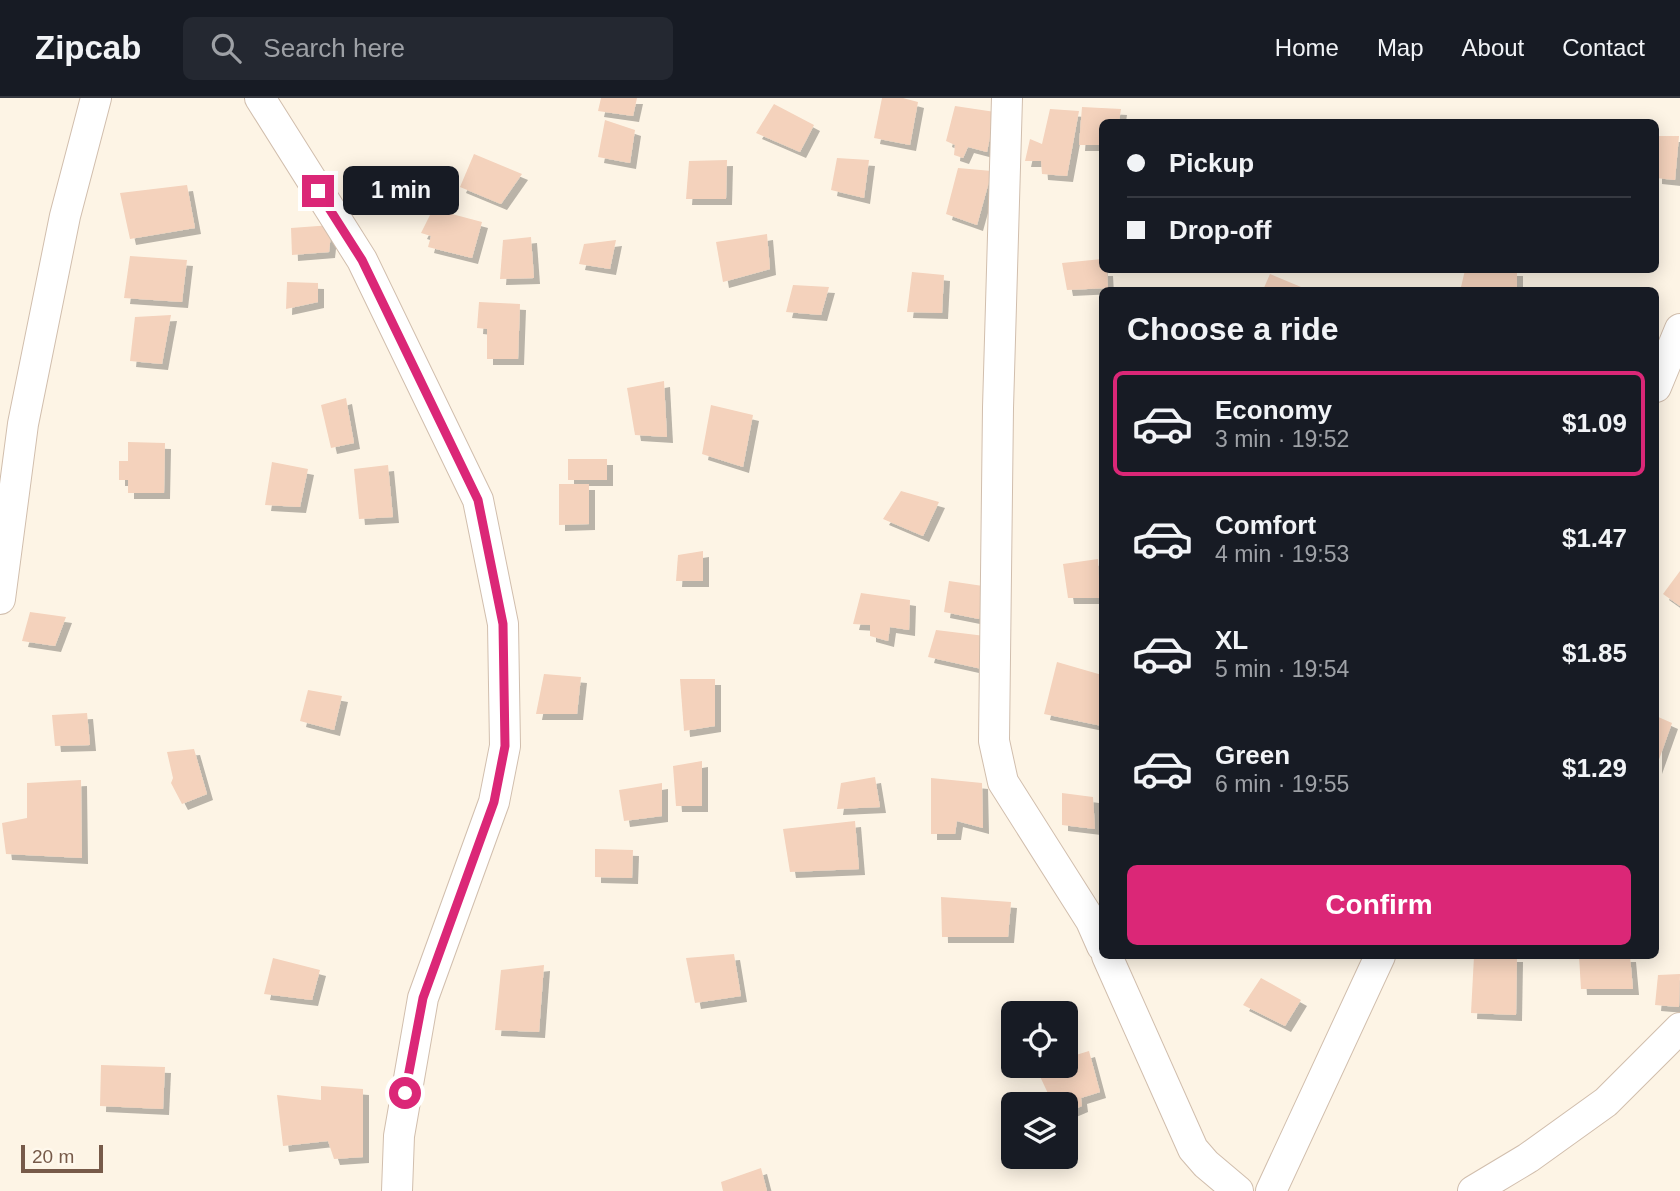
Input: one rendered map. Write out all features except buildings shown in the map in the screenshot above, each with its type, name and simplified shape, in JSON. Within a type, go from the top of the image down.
[{"type":"street","points":[[0,599],[23,424],[65,216],[96,98]]},
{"type":"street","points":[[260,98],[362,260],[478,500],[503,624],[505,746],[494,802],[423,998],[399,1136],[397,1191]]},
{"type":"street","points":[[1007,98],[998,408],[994,741],[1003,782],[1091,920],[1099,939]]},
{"type":"street","points":[[1659,380],[1680,329]]},
{"type":"street","points":[[1108,959],[1193,1149],[1238,1191]]},
{"type":"street","points":[[1271,1191],[1379,959]]},
{"type":"street","points":[[1473,1191],[1528,1158],[1606,1101],[1680,1028]]},
{"type":"route","points":[[318,191],[362,260],[478,500],[503,624],[505,746],[494,802],[423,998],[405,1093]]}]
